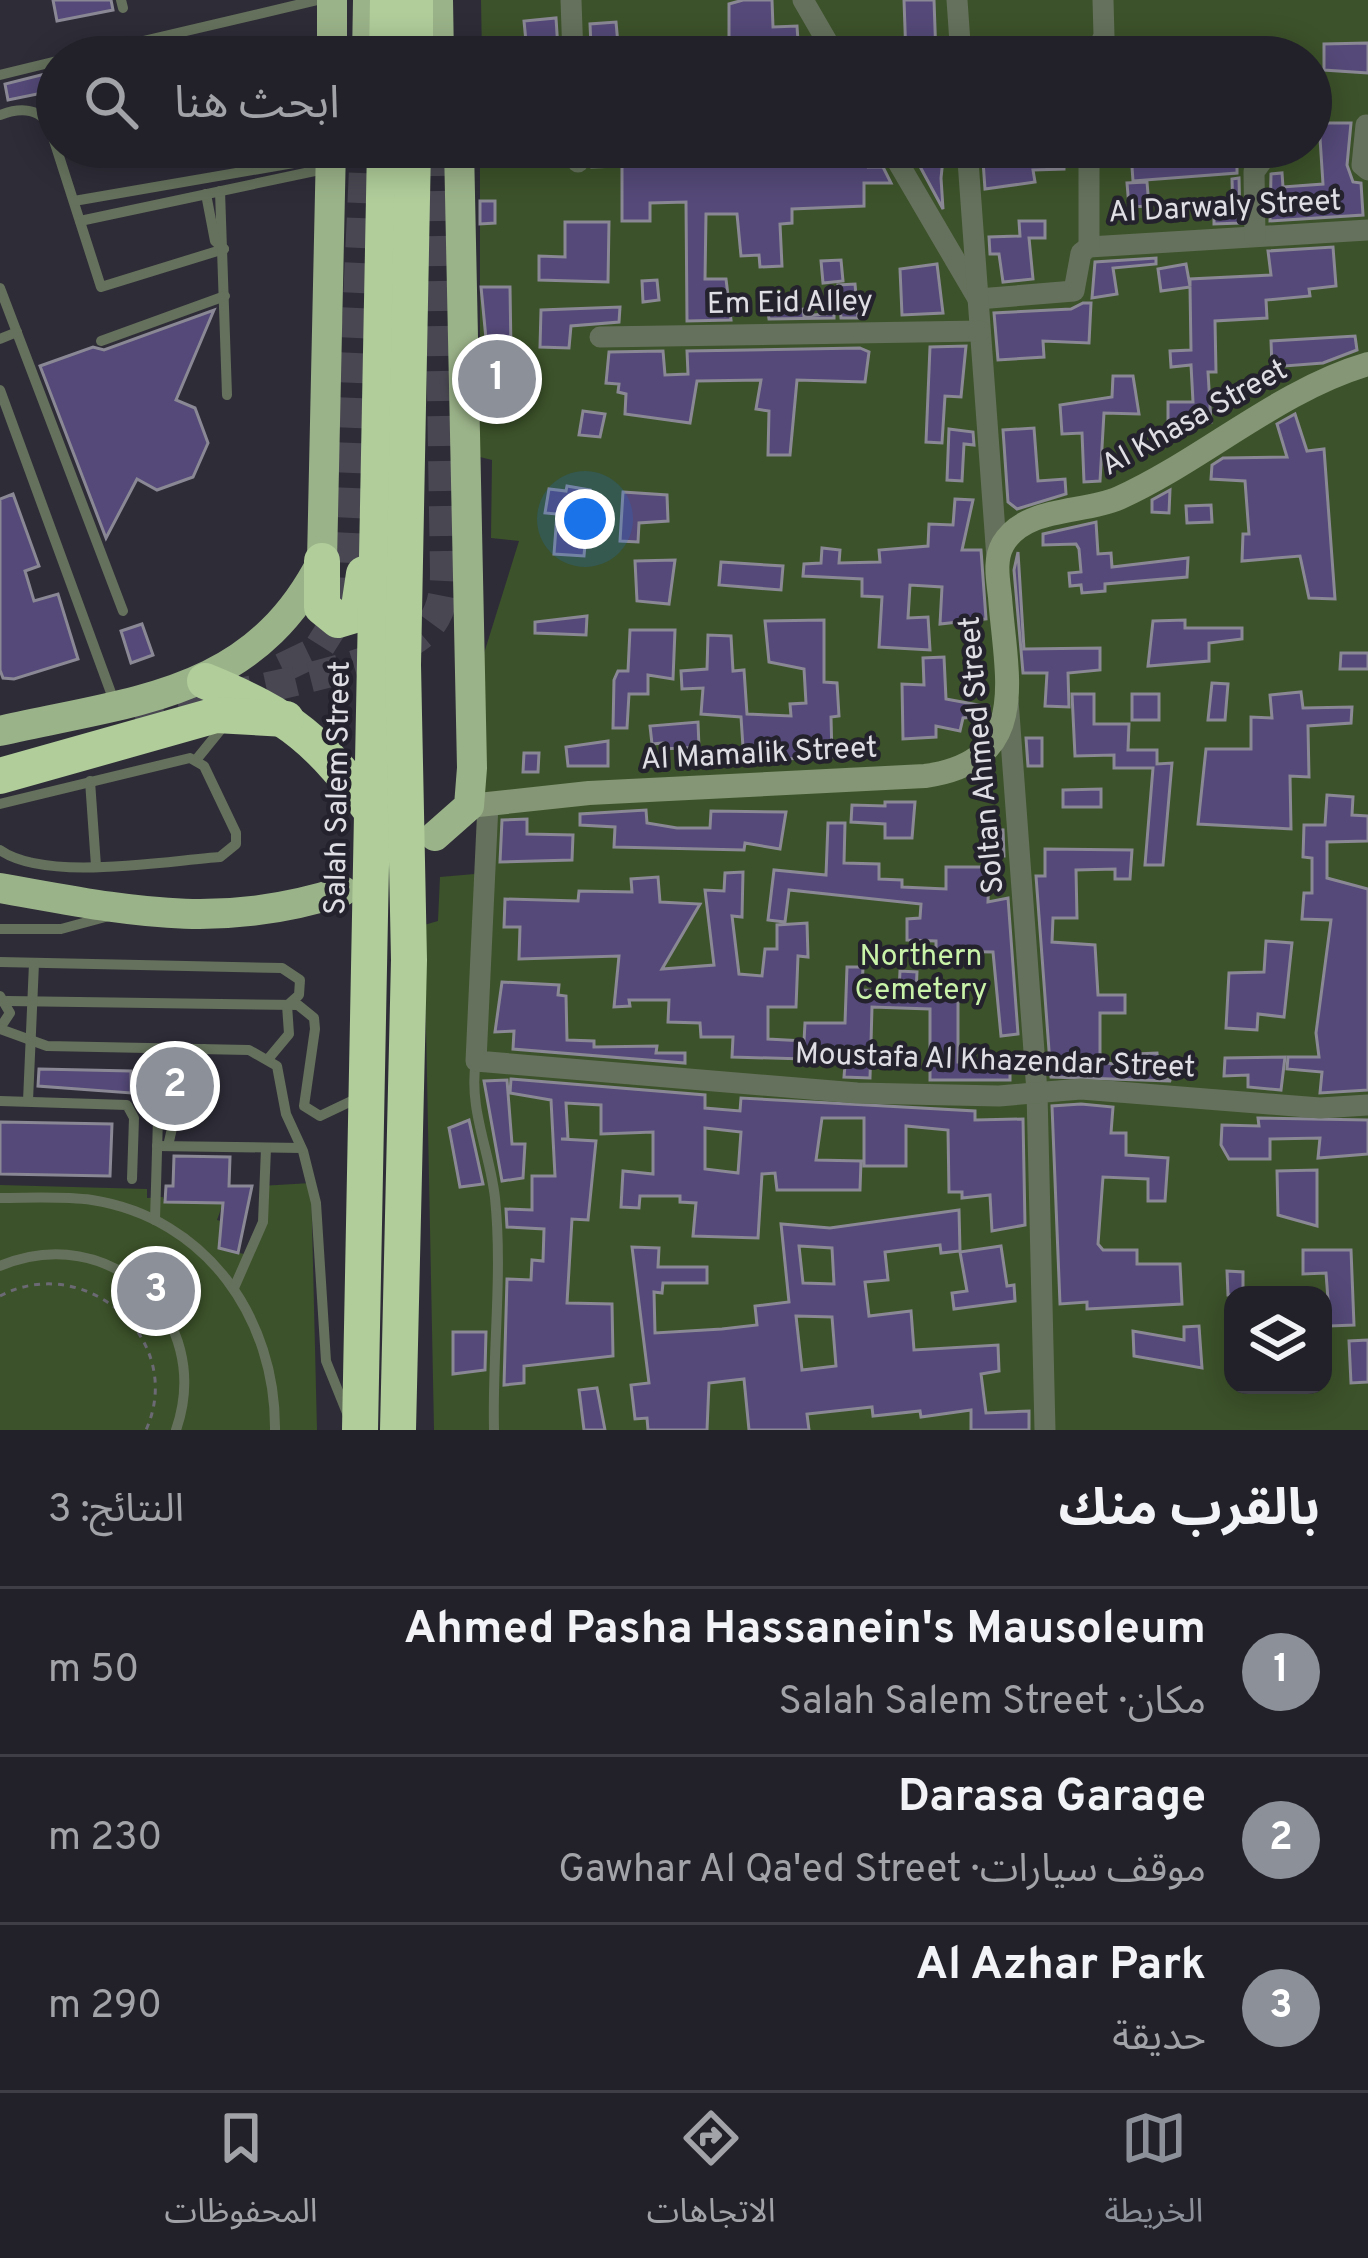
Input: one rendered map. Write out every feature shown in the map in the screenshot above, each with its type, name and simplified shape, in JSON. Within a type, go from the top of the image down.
[{"type":"highway","points":[[387,36],[388,0]]},
{"type":"highway","points":[[415,0],[415,36]]},
{"type":"highway","name":"Salah Salem Street","points":[[359,1430],[386,168]]},
{"type":"highway","name":"Salah Salem Street","points":[[398,1430],[409,960],[403,665],[436,168]]},
{"type":"highway","points":[[322,561],[322,607],[338,620],[352,619],[362,603],[367,496],[379,465]]},
{"type":"highway","points":[[205,681],[313,737],[375,816]]},
{"type":"highway","points":[[0,776],[232,715],[286,719]]},
{"type":"main road","points":[[332,0],[332,36]]},
{"type":"main road","points":[[367,36],[368,0]]},
{"type":"main road","points":[[439,0],[439,36]]},
{"type":"main road","points":[[458,0],[458,36]]},
{"type":"main road","points":[[0,731],[205,681],[277,630],[322,561],[331,168]]},
{"type":"main road","points":[[435,836],[478,805],[438,168]]},
{"type":"main road","points":[[0,870],[33,894]]},
{"type":"main road","points":[[0,888],[172,917],[254,914],[343,891]]},
{"type":"street","points":[[571,0],[573,36]]},
{"type":"street","points":[[803,0],[824,36]]},
{"type":"street","points":[[957,0],[960,36]]},
{"type":"street","points":[[1103,0],[1103,36]]},
{"type":"street","points":[[1366,125],[1362,165],[1368,170]]},
{"type":"street","points":[[901,168],[978,298]]},
{"type":"street","name":"Soltan Ahmed Street","points":[[969,168],[1037,1092],[1045,1430]]},
{"type":"street","points":[[1089,168],[1089,247]]},
{"type":"street","points":[[1255,236],[1257,168]]},
{"type":"street","name":"Al Darwaly Street","points":[[978,298],[1074,291],[1080,256],[1089,247],[1368,230]]},
{"type":"street","name":"Em Eid Alley","points":[[600,337],[980,331]]},
{"type":"street","name":"Al Khasa Street","points":[[997,560],[1007,537],[1027,521],[1119,498],[1298,397],[1368,364]]},
{"type":"street","name":"Al Mamalik Street","points":[[478,805],[590,793],[942,774],[971,764],[993,747],[1008,697]]},
{"type":"street","points":[[476,1061],[478,805]]},
{"type":"street","name":"Moustafa Al Khazendar Street","points":[[476,1061],[857,1093],[1112,1090],[1320,1108],[1368,1105]]},
{"type":"lane","points":[[165,36],[318,0]]},
{"type":"lane","points":[[0,75],[36,66]]},
{"type":"lane","points":[[0,115],[27,110],[36,113]]},
{"type":"lane","points":[[62,168],[97,284],[107,288],[224,249]]},
{"type":"lane","points":[[74,201],[263,168]]},
{"type":"lane","points":[[80,221],[254,184],[300,168]]},
{"type":"lane","points":[[251,170],[254,184]]},
{"type":"lane","points":[[220,191],[226,395]]},
{"type":"lane","points":[[206,194],[215,241],[224,249]]},
{"type":"lane","points":[[0,288],[123,611]]},
{"type":"lane","points":[[101,341],[225,296]]},
{"type":"lane","points":[[0,339],[17,332]]},
{"type":"lane","points":[[0,390],[115,704]]},
{"type":"lane","points":[[196,760],[232,715]]},
{"type":"lane","points":[[0,804],[183,758],[204,766],[236,833],[230,853],[96,866],[30,862],[0,850]]},
{"type":"lane","points":[[90,781],[96,866]]},
{"type":"lane","points":[[0,929],[62,929],[122,911]]},
{"type":"lane","points":[[0,962],[281,968],[300,980],[299,995],[287,1005]]},
{"type":"lane","points":[[28,1101],[34,963]]},
{"type":"lane","points":[[3,999],[298,1005],[314,1018],[314,1055],[303,1100],[308,1112],[327,1115],[368,1093]]},
{"type":"lane","points":[[3,999],[10,1013],[0,1028],[31,1043],[249,1050],[269,1058],[282,1076],[286,1114],[302,1148],[316,1203],[326,1361],[338,1398],[359,1430]]},
{"type":"lane","points":[[269,1058],[289,1034],[287,1005]]},
{"type":"lane","points":[[155,1220],[162,1146],[160,1049]]},
{"type":"lane","points":[[162,1146],[182,1088],[204,1049]]},
{"type":"lane","points":[[476,1061],[474,1091],[495,1194],[498,1248],[494,1430]]},
{"type":"lane","points":[[0,1101],[127,1105],[134,1118],[132,1179]]},
{"type":"lane","points":[[162,1146],[302,1148]]},
{"type":"lane","points":[[234,1288],[263,1222],[266,1148]]},
{"type":"lane","points":[[0,1198],[94,1201],[155,1220],[194,1245],[234,1288],[267,1352],[275,1430]]},
{"type":"lane","points":[[0,1266],[41,1254],[79,1254],[115,1268],[146,1291],[170,1323],[183,1361],[184,1401],[176,1430]]},
{"type":"path","points":[[0,1296],[36,1283],[70,1284],[126,1316],[145,1342],[154,1373],[154,1406],[146,1430]]},
{"type":"green space","name":"Northern Cemetery","points":[[481,0],[1368,0],[1368,1430],[434,1430],[424,925],[438,921],[440,877],[486,873],[481,663],[519,541],[491,538],[492,460],[480,457],[480,168],[1332,168],[1332,36],[482,36]]},
{"type":"green space","points":[[311,1183],[317,1430],[0,1430],[0,1185],[147,1189],[147,1198],[163,1197],[164,1202],[223,1203],[217,1220],[224,1222],[219,1248],[244,1254],[259,1224],[260,1186]]},
{"type":"building","points":[[53,0],[111,0],[113,10],[57,21]]},
{"type":"building","points":[[772,0],[773,27],[797,26],[798,36],[729,36],[729,4]]},
{"type":"building","points":[[904,0],[934,0],[935,36],[905,36]]},
{"type":"building","points":[[556,18],[557,36],[525,36],[524,21]]},
{"type":"building","points":[[616,22],[617,36],[591,36],[590,24]]},
{"type":"building","points":[[1368,43],[1368,73],[1332,71],[1332,44]]},
{"type":"building","points":[[36,76],[36,94],[8,100],[5,84]]},
{"type":"building","points":[[1332,123],[1351,123],[1347,165],[1353,182],[1361,183],[1363,215],[1270,221],[1271,174],[1282,173],[1283,187],[1323,184],[1322,168],[1332,168]]},
{"type":"building","points":[[622,168],[884,168],[891,183],[864,183],[864,206],[792,209],[792,223],[780,224],[782,266],[760,267],[759,255],[741,256],[737,214],[706,214],[705,279],[726,279],[731,320],[687,321],[686,202],[650,203],[650,221],[622,221]]},
{"type":"building","points":[[921,168],[942,168],[943,209]]},
{"type":"building","points":[[984,168],[1064,168],[1033,170],[1035,182],[985,189]]},
{"type":"building","points":[[1132,168],[1237,168],[1237,173],[1133,181]]},
{"type":"building","points":[[1239,178],[1240,223],[1214,224],[1214,215],[1233,214],[1232,179]]},
{"type":"building","points":[[1147,182],[1149,206],[1129,207],[1127,183]]},
{"type":"building","points":[[480,201],[495,201],[495,223],[480,224]]},
{"type":"building","points":[[1019,221],[1045,221],[1045,238],[1029,238],[1033,279],[1003,282],[999,254],[990,254],[989,237],[1020,236]]},
{"type":"building","points":[[565,222],[609,222],[608,282],[539,280],[539,256],[565,257]]},
{"type":"building","points":[[1333,247],[1336,286],[1309,289],[1310,296],[1266,300],[1267,318],[1215,321],[1216,372],[1208,372],[1211,422],[1168,425],[1168,402],[1193,402],[1191,365],[1171,367],[1170,351],[1191,350],[1190,287],[1161,291],[1158,269],[1186,264],[1190,286],[1190,279],[1271,275],[1268,251]]},
{"type":"building","points":[[1156,258],[1156,264],[1113,268],[1117,294],[1092,298],[1095,262]]},
{"type":"building","points":[[841,260],[843,281],[823,283],[821,261]]},
{"type":"building","points":[[937,264],[943,313],[902,315],[900,269]]},
{"type":"building","points":[[657,280],[659,300],[643,302],[642,281]]},
{"type":"building","points":[[855,284],[858,318],[841,318],[838,285]]},
{"type":"building","points":[[481,287],[510,287],[511,351],[487,349]]},
{"type":"building","points":[[1091,303],[1089,343],[1043,341],[1044,357],[998,360],[994,313],[1071,309]]},
{"type":"building","points":[[620,307],[619,322],[571,326],[569,348],[540,347],[541,310]]},
{"type":"building","points":[[803,309],[804,316],[834,313],[834,318],[769,319],[768,312]]},
{"type":"building","points":[[214,310],[176,400],[195,408],[208,443],[193,477],[157,490],[137,479],[106,538],[40,366],[93,347],[104,350]]},
{"type":"building","points":[[1355,336],[1357,350],[1323,363],[1272,367],[1271,341]]},
{"type":"building","points":[[966,346],[961,397],[945,396],[942,443],[926,442],[930,347]]},
{"type":"building","points":[[860,348],[869,352],[865,382],[797,380],[790,455],[768,455],[769,411],[756,409],[761,380],[697,381],[690,423],[625,414],[626,394],[618,392],[619,384],[606,383],[609,352],[663,351],[665,375],[688,374],[687,351]]},
{"type":"building","points":[[1113,376],[1133,376],[1139,414],[1104,413],[1100,481],[1084,482],[1082,433],[1062,434],[1060,405],[1112,397]]},
{"type":"building","points":[[583,411],[605,414],[600,437],[579,435]]},
{"type":"building","points":[[1295,414],[1307,451],[1324,449],[1335,599],[1309,598],[1300,556],[1242,561],[1243,534],[1249,534],[1245,481],[1211,479],[1212,465],[1223,458],[1287,457],[1277,424]]},
{"type":"building","points":[[1034,428],[1038,481],[1065,479],[1066,494],[1017,509],[1008,502],[1003,430]]},
{"type":"building","points":[[949,429],[973,432],[974,445],[964,444],[962,481],[947,480]]},
{"type":"building","points":[[567,486],[590,490],[584,556],[554,554],[557,514],[545,513],[549,489],[566,491]]},
{"type":"building","points":[[1170,490],[1169,513],[1152,512],[1152,500]]},
{"type":"building","points":[[623,492],[667,495],[668,521],[639,523],[638,542],[620,541]]},
{"type":"building","points":[[13,494],[39,566],[25,571],[34,601],[58,594],[78,659],[14,679],[3,678],[0,670],[0,499]]},
{"type":"building","points":[[955,499],[973,500],[962,550],[981,550],[986,619],[940,624],[942,587],[910,585],[908,618],[928,617],[930,650],[879,647],[882,597],[862,596],[862,579],[803,576],[804,564],[821,563],[822,548],[840,550],[839,563],[880,562],[879,550],[928,546],[929,524],[953,525]]},
{"type":"building","points":[[1211,505],[1212,522],[1187,523],[1186,506]]},
{"type":"building","points":[[1096,522],[1098,554],[1111,553],[1112,567],[1188,558],[1187,577],[1105,584],[1105,591],[1082,593],[1081,585],[1070,586],[1069,573],[1081,572],[1079,549],[1076,544],[1043,545],[1043,534]]},
{"type":"building","points":[[1018,552],[1024,649],[1100,648],[1100,670],[1068,673],[1069,707],[1045,706],[1047,673],[1023,673],[1014,570]]},
{"type":"building","points":[[675,560],[669,604],[637,601],[635,561]]},
{"type":"building","points":[[721,562],[783,566],[781,590],[719,585]]},
{"type":"building","points":[[587,616],[586,635],[535,633],[535,622]]},
{"type":"building","points":[[824,620],[824,682],[837,683],[839,716],[831,717],[832,757],[784,759],[784,744],[743,747],[741,717],[701,714],[703,688],[682,689],[681,671],[707,669],[708,635],[731,636],[733,671],[744,670],[747,714],[791,716],[790,704],[806,703],[804,669],[769,662],[765,621]]},
{"type":"building","points":[[1185,620],[1185,628],[1242,628],[1242,639],[1209,643],[1209,661],[1148,666],[1153,621]]},
{"type":"building","points":[[142,624],[153,655],[131,663],[121,631]]},
{"type":"building","points":[[630,630],[675,630],[673,679],[648,675],[648,694],[629,694],[627,728],[613,728],[614,680],[618,671],[628,671]]},
{"type":"building","points":[[1341,653],[1368,653],[1368,669],[1340,669]]},
{"type":"building","points":[[944,657],[946,699],[989,707],[986,716],[963,718],[960,731],[936,726],[936,737],[903,739],[902,684],[924,685],[923,658]]},
{"type":"building","points":[[1212,683],[1228,684],[1225,720],[1208,720]]},
{"type":"building","points":[[1301,692],[1303,708],[1352,707],[1351,723],[1308,726],[1309,777],[1290,776],[1291,829],[1198,824],[1206,749],[1251,749],[1251,717],[1272,718],[1270,695]]},
{"type":"building","points":[[1072,694],[1094,694],[1094,724],[1129,724],[1128,750],[1157,750],[1157,764],[1172,763],[1163,865],[1145,865],[1153,768],[1114,768],[1114,755],[1075,756]]},
{"type":"building","points":[[1132,694],[1159,694],[1159,720],[1132,720]]},
{"type":"building","points":[[698,722],[699,747],[663,749],[663,743],[652,744],[650,726]]},
{"type":"building","points":[[1026,738],[1042,738],[1042,766],[1028,766]]},
{"type":"building","points":[[608,741],[608,766],[568,766],[566,747]]},
{"type":"building","points":[[524,753],[539,753],[538,772],[523,772]]},
{"type":"building","points":[[1101,789],[1101,807],[1063,807],[1063,790]]},
{"type":"building","points":[[1327,795],[1353,797],[1352,815],[1368,816],[1368,841],[1327,842],[1327,878],[1368,889],[1368,1090],[1320,1093],[1322,1072],[1287,1069],[1288,1057],[1319,1057],[1316,1033],[1331,920],[1302,919],[1304,893],[1312,893],[1312,858],[1303,857],[1304,825],[1325,825]]},
{"type":"building","points":[[885,802],[915,802],[912,838],[885,838],[885,824],[851,822],[852,805],[885,806]]},
{"type":"building","points":[[646,810],[647,823],[677,828],[710,828],[711,811],[786,812],[780,849],[745,843],[744,850],[614,847],[615,827],[580,825],[580,814]]},
{"type":"building","points":[[527,819],[527,834],[573,835],[572,860],[500,862],[502,820]]},
{"type":"building","points":[[828,823],[845,823],[844,863],[879,864],[879,879],[902,880],[902,887],[946,889],[946,867],[989,867],[988,902],[1008,898],[1018,1034],[1001,1036],[993,952],[936,951],[936,941],[907,940],[907,919],[920,918],[921,904],[789,890],[785,922],[768,920],[774,870],[826,875]]},
{"type":"building","points":[[989,829],[1003,830],[1004,856],[988,856]]},
{"type":"building","points":[[1045,849],[1132,850],[1130,879],[1115,879],[1115,869],[1076,870],[1077,918],[1053,918],[1052,942],[1095,945],[1098,995],[1125,995],[1125,1013],[1100,1013],[1100,1061],[1137,1070],[1136,1054],[1157,1053],[1159,1075],[1171,1081],[1051,1077],[1036,876],[1045,876]]},
{"type":"building","points":[[743,872],[742,917],[732,916],[739,974],[762,976],[765,949],[777,949],[777,925],[807,923],[808,957],[798,956],[796,1007],[768,1007],[768,1039],[804,1041],[805,1023],[845,1023],[847,967],[863,967],[862,990],[899,992],[900,971],[917,972],[916,994],[958,994],[958,1062],[1010,1062],[1010,1080],[930,1080],[930,1009],[872,1007],[870,1078],[844,1077],[846,1053],[805,1053],[805,1059],[732,1057],[733,1037],[701,1037],[700,1023],[668,1022],[669,1000],[629,1000],[630,1006],[614,1007],[619,956],[519,959],[520,927],[504,927],[505,899],[578,901],[579,891],[632,892],[631,879],[658,877],[660,902],[700,904],[662,969],[714,965],[705,890],[724,891],[725,873]]},
{"type":"building","points":[[1266,941],[1292,943],[1284,1017],[1258,1014],[1257,1030],[1226,1028],[1229,973],[1264,972]]},
{"type":"building","points":[[502,982],[559,985],[558,995],[566,996],[567,1040],[594,1041],[594,1047],[657,1046],[656,1053],[685,1053],[685,1063],[513,1049],[514,1031],[495,1032]]},
{"type":"building","points":[[1285,1057],[1281,1090],[1248,1087],[1248,1075],[1224,1076],[1225,1058]]},
{"type":"building","points":[[39,1069],[131,1071],[131,1093],[38,1086]]},
{"type":"building","points":[[511,1079],[705,1095],[705,1108],[740,1111],[741,1098],[975,1111],[975,1120],[1023,1119],[1025,1225],[992,1231],[990,1195],[962,1198],[962,1192],[949,1192],[948,1130],[906,1126],[906,1166],[864,1166],[864,1118],[822,1118],[816,1160],[861,1161],[860,1190],[777,1190],[775,1173],[762,1174],[758,1238],[693,1236],[696,1203],[680,1202],[680,1196],[640,1196],[639,1208],[621,1207],[623,1171],[653,1174],[653,1132],[601,1134],[601,1105],[566,1103],[568,1139],[561,1139],[596,1141],[588,1220],[572,1219],[567,1303],[612,1304],[613,1356],[524,1366],[524,1383],[504,1385],[507,1279],[531,1280],[532,1260],[543,1261],[544,1229],[507,1227],[506,1209],[532,1210],[532,1176],[555,1176],[551,1100],[510,1093]],"holes":[[[705,1128],[741,1132],[738,1173],[705,1169]]]},
{"type":"building","points":[[507,1080],[512,1144],[525,1144],[523,1178],[502,1181],[484,1081]]},
{"type":"building","points":[[1052,1106],[1113,1107],[1111,1133],[1126,1133],[1126,1155],[1168,1158],[1165,1201],[1148,1201],[1148,1179],[1103,1177],[1098,1244],[1103,1250],[1137,1250],[1137,1264],[1180,1264],[1182,1304],[1087,1309],[1087,1302],[1060,1304]]},
{"type":"building","points":[[1258,1118],[1368,1120],[1368,1154],[1318,1158],[1320,1138],[1270,1139],[1270,1159],[1229,1159],[1221,1145],[1222,1125],[1259,1126]]},
{"type":"building","points":[[469,1120],[483,1184],[460,1187],[449,1128]]},
{"type":"building","points":[[0,1122],[112,1124],[110,1176],[0,1174]]},
{"type":"building","points":[[174,1156],[230,1157],[229,1186],[252,1186],[238,1253],[219,1248],[223,1203],[165,1202],[166,1186],[173,1186]]},
{"type":"building","points":[[1317,1170],[1317,1226],[1278,1215],[1277,1171]]},
{"type":"building","points":[[959,1210],[960,1251],[941,1253],[940,1245],[885,1252],[888,1280],[865,1282],[869,1316],[911,1311],[914,1350],[998,1345],[999,1371],[981,1374],[986,1413],[1029,1411],[1029,1430],[971,1430],[971,1410],[921,1417],[920,1411],[873,1416],[872,1407],[807,1414],[809,1430],[749,1430],[744,1379],[709,1383],[707,1430],[648,1430],[647,1418],[635,1419],[631,1385],[649,1383],[632,1247],[659,1248],[658,1267],[707,1267],[707,1283],[663,1283],[662,1293],[654,1292],[655,1333],[722,1329],[757,1325],[755,1306],[789,1302],[781,1224],[830,1228]],"holes":[[[799,1246],[832,1248],[834,1284],[803,1283]],[[796,1316],[832,1317],[836,1366],[802,1370]]]},
{"type":"building","points":[[1001,1246],[1007,1286],[1014,1285],[1015,1301],[954,1309],[952,1293],[967,1291],[960,1252]]},
{"type":"building","points":[[1303,1250],[1351,1250],[1354,1325],[1332,1326],[1332,1286],[1327,1286],[1326,1273],[1303,1274]]},
{"type":"building","points":[[1227,1271],[1243,1272],[1243,1286],[1228,1286]]},
{"type":"building","points":[[1199,1326],[1202,1368],[1134,1356],[1133,1331],[1184,1340],[1184,1327]]},
{"type":"building","points":[[453,1332],[486,1332],[485,1370],[453,1374]]},
{"type":"building","points":[[1368,1340],[1368,1382],[1351,1383],[1349,1341]]},
{"type":"building","points":[[597,1388],[605,1430],[584,1430],[579,1390]]},
{"type":"tunnel","points":[[282,668],[317,651],[344,608],[364,168]]},
{"type":"tunnel","points":[[134,714],[287,683],[370,660],[424,632],[438,612],[445,572],[438,168]]},
{"type":"place","name":"Ahmed Pasha Hassanein's Mausoleum","points":[[497,379]]},
{"type":"place","name":"Darasa Garage","points":[[175,1086]]},
{"type":"place","name":"Al Azhar Park","points":[[156,1291]]}]
